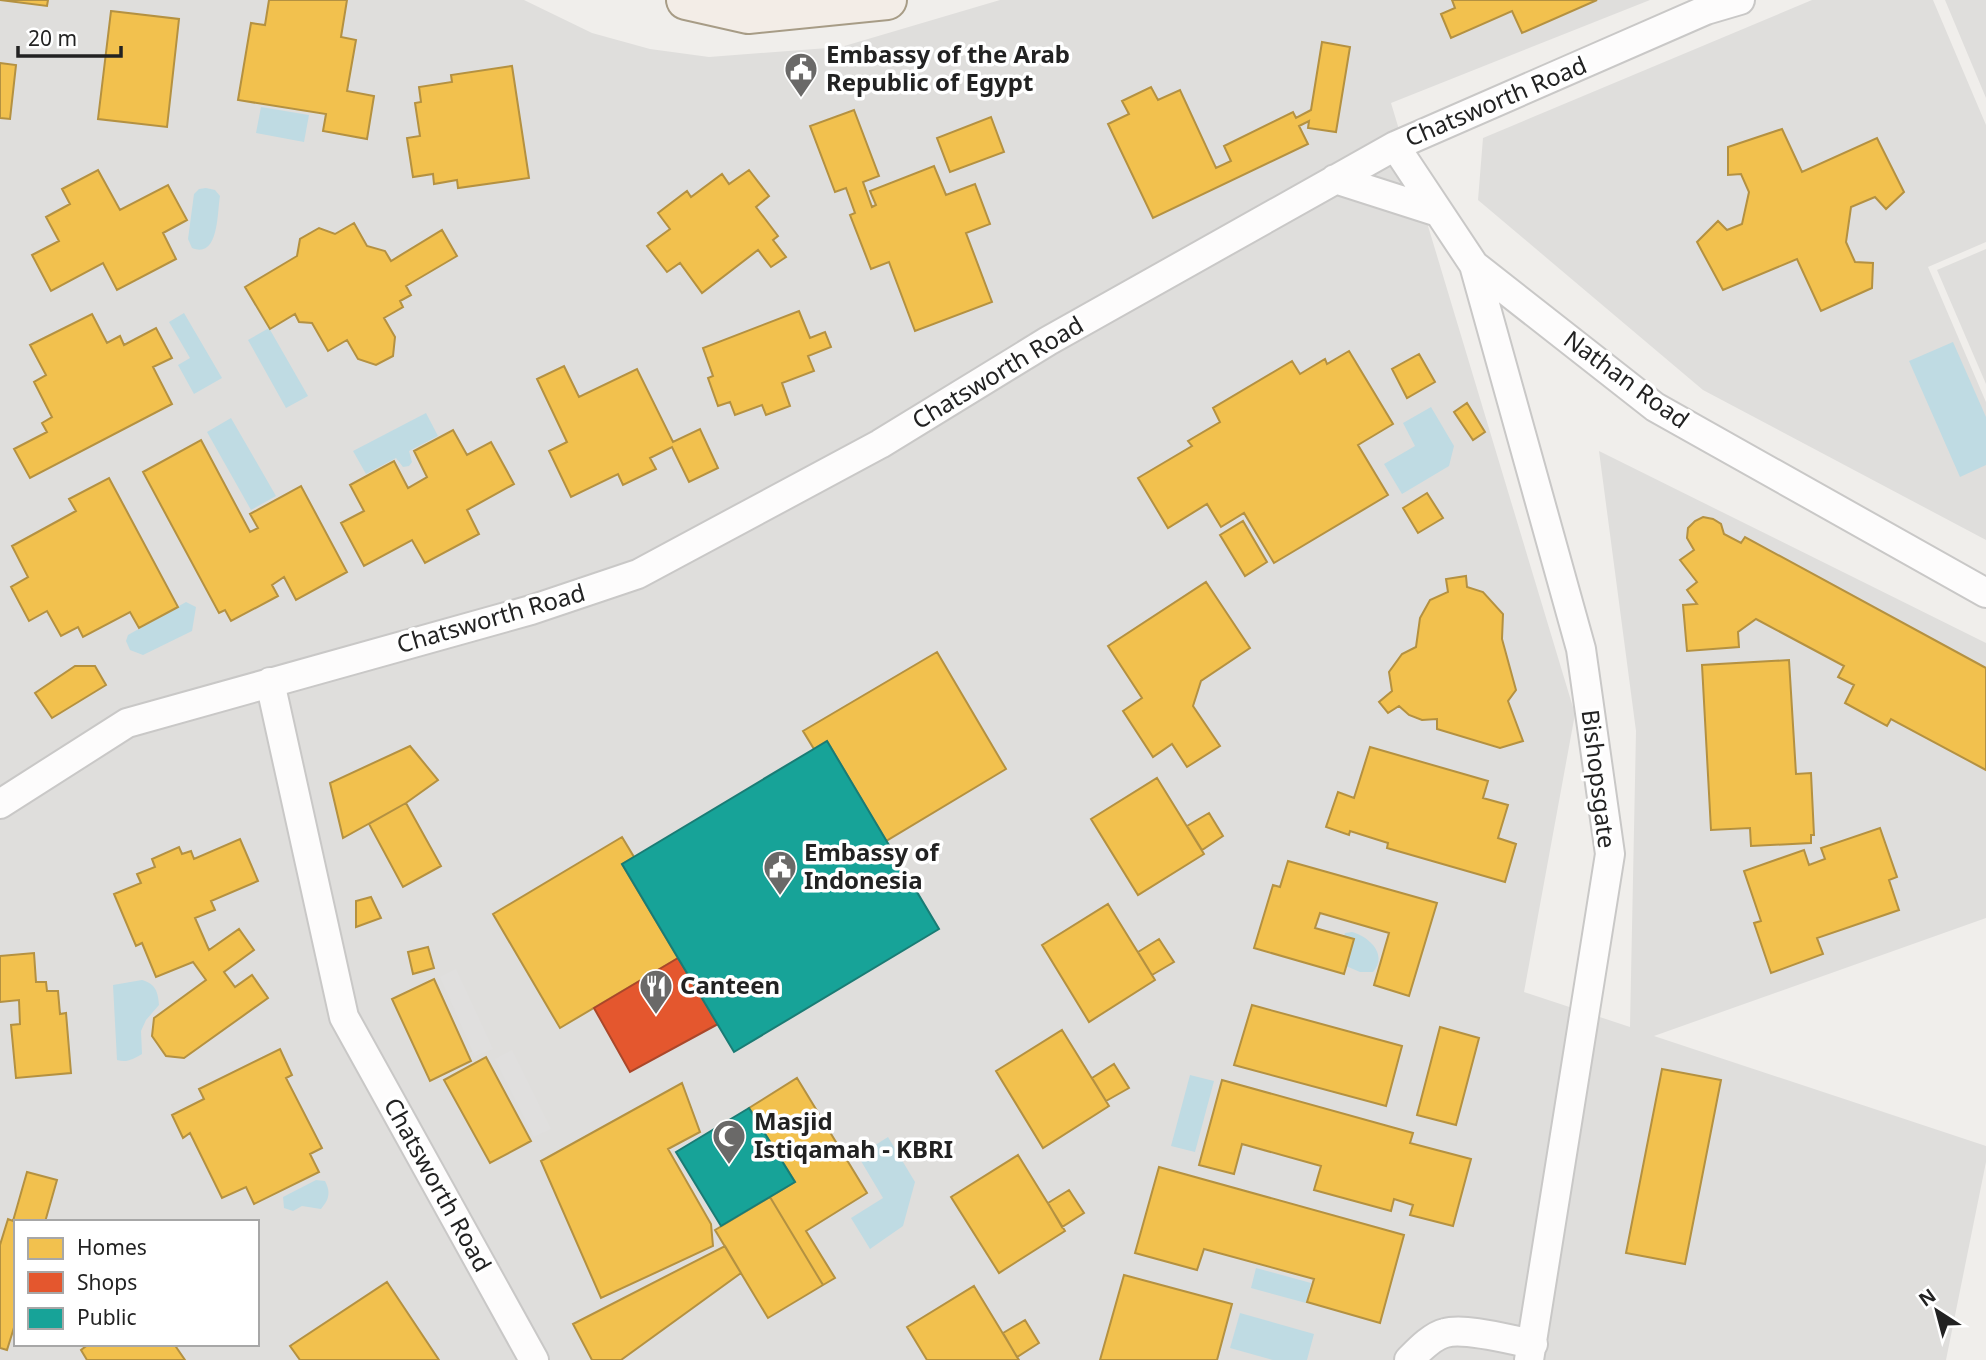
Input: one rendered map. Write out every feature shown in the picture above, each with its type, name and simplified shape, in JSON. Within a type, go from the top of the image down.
[{"type":"main road","points":[[686,0],[748,14],[887,0]]},
{"type":"street","name":"Chatsworth Road","points":[[0,804],[127,723],[531,610],[638,574],[880,444],[1048,341],[1395,146],[1712,5],[1740,0]]},
{"type":"street","name":"Nathan Road","points":[[1395,146],[1474,265],[1655,407],[1986,593]]},
{"type":"street","points":[[1335,179],[1438,212]]},
{"type":"street","name":"Bishopsgate","points":[[1409,1360],[1444,1333],[1483,1333],[1531,1352],[1610,854],[1581,649],[1474,265]]},
{"type":"street","name":"Chatsworth Road","points":[[270,682],[345,1017],[534,1360]]},
{"type":"shaded area","points":[[0,0],[524,0],[592,33],[650,49],[709,57],[841,47],[1000,0],[1650,0],[1391,103],[1575,714],[1524,992],[1630,1027],[1636,731],[1599,451],[1986,643],[1986,918],[1654,1036],[1986,1146],[1986,1162],[1946,1360],[0,1360]]},
{"type":"shaded area","points":[[1812,0],[1933,0],[1986,125],[1986,242],[1928,267],[1986,402],[1986,540],[1703,390],[1478,200],[1483,138]]},
{"type":"shaded area","points":[[1945,0],[1986,0],[1986,98]]},
{"type":"shaded area","points":[[1986,249],[1986,384],[1937,270]]},
{"type":"shaded area","points":[[456,969],[493,1049],[475,1056],[440,977]]},
{"type":"shaded area","points":[[512,1050],[551,1129],[534,1137],[495,1059]]},
{"type":"water","points":[[261,107],[309,115],[304,142],[256,133]]},
{"type":"water","points":[[199,189],[215,190],[220,196],[212,241],[201,250],[192,248],[188,239],[194,194]]},
{"type":"water","points":[[184,313],[222,378],[194,394],[178,365],[190,358],[169,322]]},
{"type":"water","points":[[269,328],[308,396],[286,408],[248,340]]},
{"type":"water","points":[[1953,342],[1986,417],[1986,465],[1960,477],[1909,361]]},
{"type":"water","points":[[1431,407],[1454,446],[1449,466],[1402,494],[1384,464],[1415,446],[1403,423]]},
{"type":"water","points":[[426,413],[438,436],[409,451],[412,462],[409,466],[403,467],[396,458],[366,474],[353,451]]},
{"type":"water","points":[[231,418],[276,496],[251,510],[207,432]]},
{"type":"water","points":[[186,602],[196,607],[192,631],[143,655],[130,650],[126,641],[128,635]]},
{"type":"water","points":[[1345,933],[1359,934],[1375,947],[1379,959],[1373,972],[1360,972],[1346,966],[1344,936]]},
{"type":"water","points":[[142,980],[155,989],[159,1005],[146,1020],[141,1031],[142,1054],[127,1061],[117,1060],[113,985]]},
{"type":"water","points":[[1190,1075],[1214,1081],[1195,1152],[1171,1146]]},
{"type":"water","points":[[888,1137],[915,1182],[903,1226],[870,1249],[851,1218],[883,1198],[858,1156]]},
{"type":"water","points":[[316,1180],[325,1181],[328,1189],[327,1199],[321,1209],[302,1206],[293,1211],[284,1208],[283,1197]]},
{"type":"water","points":[[1256,1268],[1311,1283],[1306,1303],[1251,1288]]},
{"type":"water","points":[[1240,1313],[1314,1334],[1307,1360],[1273,1360],[1230,1348]]},
{"type":"building: Homes","points":[[0,0],[48,0],[47,6]]},
{"type":"building: Homes","points":[[269,0],[347,0],[341,37],[356,40],[347,91],[374,96],[367,139],[323,131],[326,114],[238,100],[251,23],[265,25]]},
{"type":"building: Homes","points":[[1452,0],[1597,0],[1522,33],[1512,11],[1451,38],[1441,14],[1455,8]]},
{"type":"building: Homes","points":[[111,11],[179,19],[167,127],[98,119]]},
{"type":"building: Homes","points":[[1322,42],[1350,47],[1336,132],[1308,128],[1309,121],[1299,126],[1308,144],[1153,218],[1108,124],[1129,114],[1122,101],[1151,87],[1158,100],[1180,90],[1216,168],[1231,161],[1224,146],[1293,112],[1296,118],[1311,110]]},
{"type":"building: Homes","points":[[0,63],[16,65],[10,119],[0,118]]},
{"type":"building: Homes","points":[[512,66],[529,178],[458,188],[457,180],[434,184],[433,174],[413,177],[407,138],[420,136],[415,103],[421,102],[419,87],[452,82],[451,75]]},
{"type":"building: Homes","points":[[854,110],[879,176],[863,182],[872,207],[876,205],[870,191],[934,166],[946,195],[975,184],[990,224],[966,233],[992,302],[915,331],[889,262],[871,269],[850,215],[855,213],[846,188],[835,192],[810,126]]},
{"type":"building: Homes","points":[[991,117],[1004,152],[950,172],[937,138]]},
{"type":"building: Homes","points":[[1782,129],[1802,172],[1877,138],[1904,192],[1886,209],[1875,197],[1851,207],[1846,242],[1855,262],[1873,263],[1872,288],[1821,311],[1797,259],[1723,290],[1697,242],[1718,221],[1727,230],[1742,224],[1749,192],[1741,174],[1728,175],[1728,147]]},
{"type":"building: Homes","points":[[98,170],[120,210],[168,185],[187,220],[163,233],[176,259],[117,290],[103,263],[51,291],[32,255],[59,241],[46,217],[70,204],[62,189]]},
{"type":"building: Homes","points":[[749,170],[769,196],[756,207],[778,236],[773,240],[786,257],[771,267],[758,250],[702,293],[680,263],[667,272],[647,246],[670,229],[658,213],[687,191],[691,197],[722,174],[729,184]]},
{"type":"building: Homes","points":[[354,223],[367,246],[385,251],[391,261],[442,230],[457,256],[406,286],[411,295],[400,301],[403,307],[384,318],[395,337],[393,356],[376,365],[358,359],[347,340],[328,351],[312,323],[299,322],[295,314],[270,329],[245,287],[297,256],[300,239],[319,228],[335,234]]},
{"type":"building: Homes","points":[[799,311],[810,338],[825,332],[831,347],[808,356],[814,371],[782,383],[790,406],[766,415],[762,405],[735,415],[730,402],[718,406],[708,378],[713,376],[703,348]]},
{"type":"building: Homes","points":[[92,314],[107,343],[120,336],[124,345],[156,328],[172,358],[153,367],[172,404],[30,478],[14,449],[47,432],[42,423],[52,417],[34,382],[46,375],[30,345]]},
{"type":"building: Homes","points":[[1349,351],[1393,424],[1358,445],[1388,495],[1274,563],[1244,513],[1221,527],[1207,504],[1168,528],[1138,478],[1192,446],[1188,441],[1220,422],[1213,408],[1292,361],[1300,374],[1325,359],[1327,364]]},
{"type":"building: Homes","points":[[1419,354],[1435,382],[1407,398],[1392,369]]},
{"type":"building: Homes","points":[[564,366],[579,397],[637,369],[673,442],[700,429],[718,468],[689,482],[672,447],[650,458],[656,469],[623,485],[618,474],[571,497],[549,451],[567,442],[537,379]]},
{"type":"building: Homes","points":[[1467,403],[1485,432],[1473,440],[1454,412]]},
{"type":"building: Homes","points":[[453,430],[467,455],[491,442],[514,484],[467,510],[479,534],[425,563],[412,540],[364,566],[341,523],[364,511],[350,485],[394,461],[408,488],[427,477],[414,451]]},
{"type":"building: Homes","points":[[201,440],[250,532],[258,528],[250,514],[301,486],[347,572],[296,600],[284,577],[272,585],[278,596],[231,621],[225,610],[219,613],[143,472]]},
{"type":"building: Homes","points":[[109,478],[178,607],[139,628],[130,612],[83,637],[78,627],[61,636],[47,611],[29,621],[11,587],[28,577],[12,546],[76,511],[69,499]]},
{"type":"building: Homes","points":[[1427,493],[1443,518],[1418,533],[1403,508]]},
{"type":"building: Homes","points":[[1703,517],[1721,524],[1724,534],[1741,543],[1745,537],[1986,668],[1986,770],[1891,719],[1887,726],[1845,703],[1854,685],[1838,677],[1844,666],[1756,619],[1738,632],[1739,647],[1687,651],[1683,605],[1697,604],[1687,590],[1697,582],[1680,560],[1694,550],[1687,538],[1688,528]]},
{"type":"building: Homes","points":[[1243,521],[1267,562],[1245,576],[1220,535]]},
{"type":"building: Homes","points":[[1466,576],[1467,587],[1483,592],[1503,614],[1502,639],[1516,690],[1508,701],[1523,741],[1500,748],[1437,729],[1437,719],[1422,720],[1409,715],[1399,706],[1388,713],[1379,702],[1392,691],[1389,672],[1402,654],[1416,647],[1420,618],[1430,600],[1448,592],[1446,579]]},
{"type":"building: Homes","points":[[1206,582],[1250,648],[1201,681],[1193,706],[1220,746],[1187,767],[1172,744],[1153,757],[1123,711],[1142,698],[1108,646]]},
{"type":"building: Homes","points":[[937,652],[1006,769],[886,841],[827,741],[814,749],[803,731]]},
{"type":"building: Homes","points":[[1789,660],[1796,774],[1811,773],[1814,835],[1811,835],[1811,843],[1751,846],[1750,828],[1711,830],[1702,665]]},
{"type":"building: Homes","points":[[75,666],[95,666],[106,685],[52,718],[35,693]]},
{"type":"building: Homes","points":[[410,746],[438,780],[406,803],[343,838],[330,783]]},
{"type":"building: Homes","points":[[1370,747],[1488,781],[1483,798],[1508,805],[1498,838],[1516,844],[1505,882],[1387,848],[1388,843],[1350,831],[1349,835],[1326,827],[1338,792],[1354,798]]},
{"type":"building: Homes","points":[[1157,778],[1204,854],[1138,895],[1091,819]]},
{"type":"building: Homes","points":[[406,803],[441,866],[403,887],[369,824]]},
{"type":"building: Homes","points":[[1209,813],[1223,836],[1202,850],[1187,826]]},
{"type":"building: Homes","points":[[1880,828],[1897,877],[1889,880],[1899,910],[1817,938],[1823,954],[1771,973],[1754,923],[1761,921],[1744,871],[1804,850],[1809,865],[1825,859],[1821,848]]},
{"type":"building: Homes","points":[[622,837],[634,857],[622,864],[678,958],[560,1028],[493,914]]},
{"type":"building: Homes","points":[[240,839],[258,881],[211,901],[215,910],[195,918],[209,950],[239,929],[254,950],[224,972],[235,987],[252,975],[268,998],[184,1058],[166,1056],[152,1036],[154,1018],[206,980],[193,962],[156,977],[142,943],[136,946],[114,894],[141,883],[137,874],[155,867],[152,859],[179,847],[182,854],[191,851],[194,859]]},
{"type":"building: Homes","points":[[1288,861],[1437,903],[1409,996],[1374,985],[1389,933],[1320,913],[1315,928],[1354,939],[1344,974],[1254,948],[1273,885],[1280,887]]},
{"type":"building: Homes","points":[[371,897],[381,918],[356,927],[356,901]]},
{"type":"building: Homes","points":[[1108,904],[1155,980],[1089,1022],[1042,945]]},
{"type":"building: Homes","points":[[1159,939],[1174,962],[1152,975],[1138,952]]},
{"type":"building: Homes","points":[[428,947],[434,968],[413,974],[408,952]]},
{"type":"building: Homes","points":[[34,953],[36,982],[46,982],[47,991],[58,991],[60,1014],[66,1013],[71,1073],[16,1078],[11,1025],[20,1024],[19,1000],[0,1002],[0,956]]},
{"type":"building: Homes","points":[[434,979],[471,1061],[430,1081],[392,999]]},
{"type":"building: Homes","points":[[1252,1005],[1402,1046],[1386,1106],[1234,1065]]},
{"type":"building: Homes","points":[[1440,1027],[1479,1038],[1456,1125],[1417,1115]]},
{"type":"building: Homes","points":[[1062,1030],[1109,1106],[1043,1148],[996,1071]]},
{"type":"building: Homes","points":[[280,1049],[292,1075],[286,1078],[322,1148],[310,1154],[319,1172],[254,1204],[246,1187],[222,1198],[190,1133],[183,1138],[172,1115],[204,1099],[199,1089]]},
{"type":"building: Homes","points":[[486,1057],[531,1141],[490,1163],[444,1080]]},
{"type":"building: Homes","points":[[1114,1064],[1129,1088],[1106,1101],[1092,1078]]},
{"type":"building: Homes","points":[[1662,1069],[1721,1080],[1685,1264],[1626,1253]]},
{"type":"building: Homes","points":[[797,1078],[867,1193],[806,1231],[835,1278],[823,1285],[770,1197],[795,1182],[749,1108]]},
{"type":"building: Homes","points":[[1222,1080],[1413,1133],[1410,1143],[1471,1159],[1453,1226],[1410,1215],[1413,1205],[1394,1199],[1391,1211],[1314,1190],[1321,1166],[1242,1144],[1234,1174],[1199,1165]]},
{"type":"building: Homes","points":[[682,1083],[700,1132],[668,1149],[711,1224],[713,1246],[601,1298],[541,1161]]},
{"type":"building: Homes","points":[[1018,1155],[1065,1231],[999,1273],[951,1197]]},
{"type":"building: Homes","points":[[1159,1167],[1404,1235],[1380,1323],[1307,1302],[1314,1279],[1204,1249],[1197,1270],[1135,1253]]},
{"type":"building: Homes","points":[[27,1172],[57,1180],[46,1220],[14,1220],[14,1327],[7,1350],[0,1348],[0,1245],[8,1219],[13,1221]]},
{"type":"building: Homes","points":[[1069,1190],[1084,1213],[1062,1227],[1048,1203]]},
{"type":"building: Homes","points":[[770,1197],[823,1285],[768,1318],[715,1230]]},
{"type":"building: Homes","points":[[725,1246],[741,1273],[621,1360],[592,1360],[573,1324]]},
{"type":"building: Homes","points":[[1124,1275],[1232,1304],[1217,1360],[1100,1360]]},
{"type":"building: Homes","points":[[387,1282],[439,1360],[300,1360],[290,1346]]},
{"type":"building: Homes","points":[[974,1286],[1019,1360],[927,1360],[907,1327]]},
{"type":"building: Homes","points":[[1025,1320],[1039,1343],[1017,1357],[1003,1333]]},
{"type":"building: Homes","points":[[86,1346],[175,1346],[185,1360],[87,1360],[81,1350]]},
{"type":"building: Shops","name":"Canteen","points":[[678,958],[718,1024],[630,1072],[594,1008]]},
{"type":"building: Public","name":"Embassy of Indonesia","points":[[827,741],[939,929],[734,1052],[622,864]]},
{"type":"building: Public","points":[[749,1108],[795,1182],[721,1226],[676,1152]]},
{"type":"place","name":"Embassy of the Arab Republic of Egypt","points":[[801,99]]},
{"type":"place","name":"Embassy of Indonesia","points":[[780,897]]},
{"type":"place","name":"Canteen","points":[[656,1016]]},
{"type":"place","name":"Masjid Istiqamah - KBRI","points":[[729,1166]]}]
